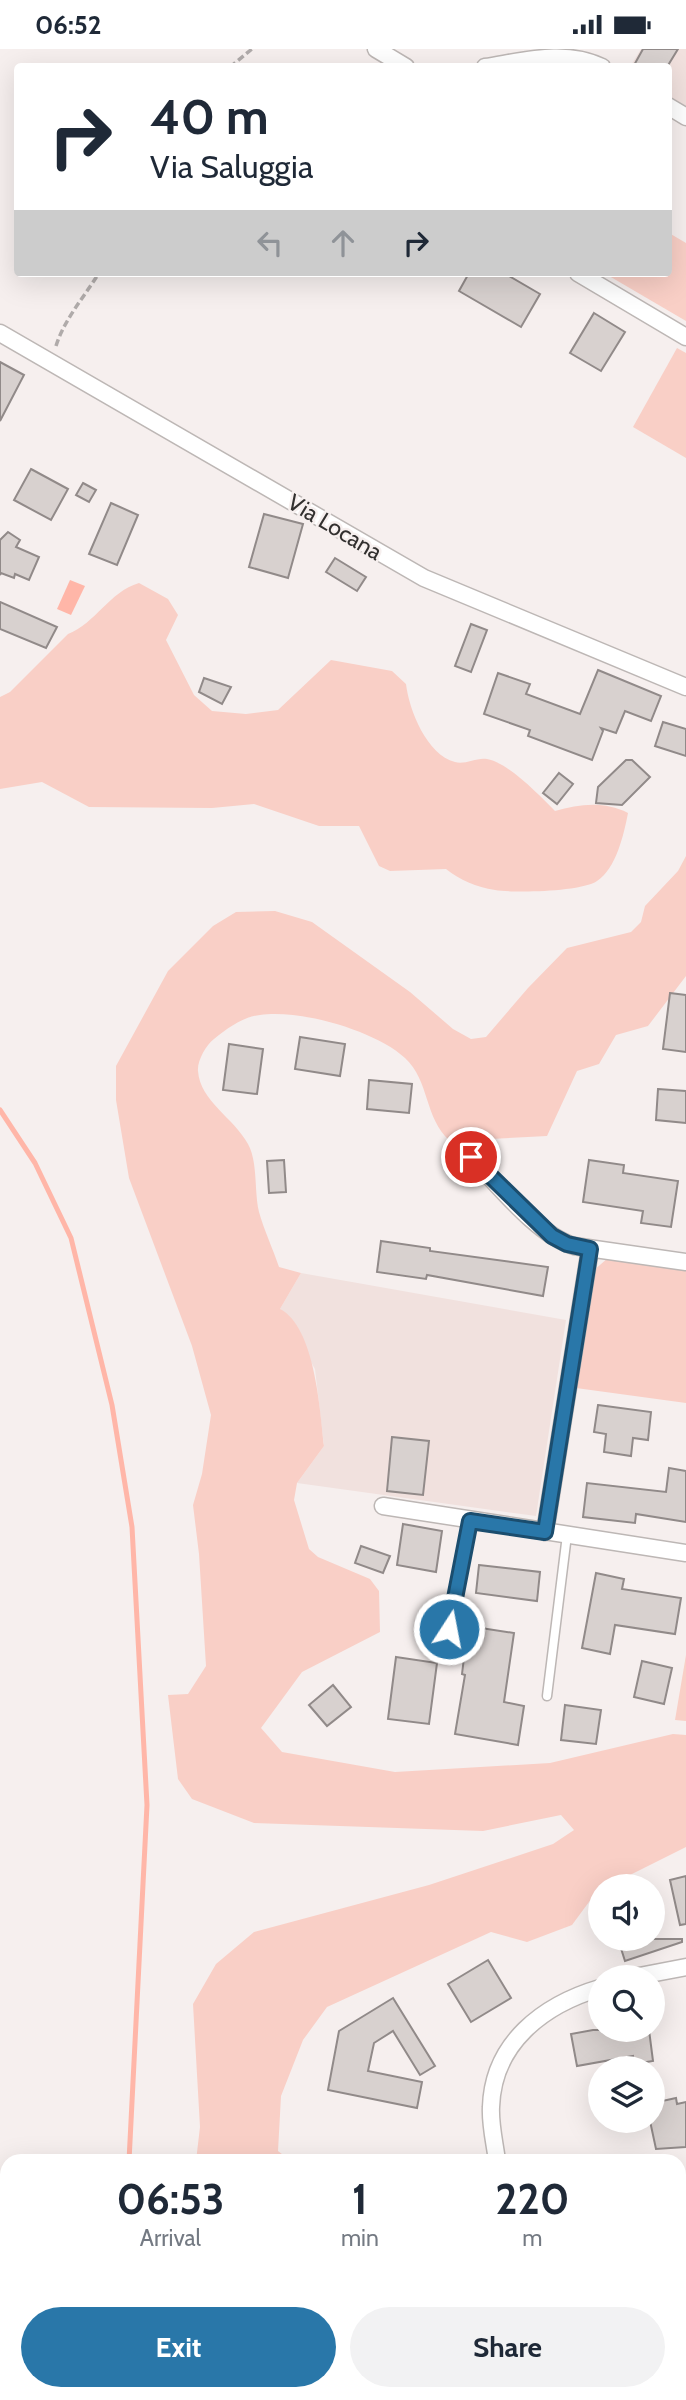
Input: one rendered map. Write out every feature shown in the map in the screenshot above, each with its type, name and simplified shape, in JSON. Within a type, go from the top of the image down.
[{"type":"street","points":[[376,49],[399,63]]},
{"type":"street","points":[[515,63],[559,57],[582,59],[592,63]]},
{"type":"street","points":[[585,277],[686,337]]},
{"type":"street","name":"Via Locana","points":[[0,333],[424,578],[686,687]]},
{"type":"street","points":[[471,1157],[552,1236],[567,1244],[686,1262]]},
{"type":"street","points":[[545,1532],[590,1249]]},
{"type":"street","points":[[383,1506],[686,1553]]},
{"type":"street","points":[[665,1971],[686,1967]]},
{"type":"street","points":[[497,2154],[491,2105],[504,2058],[518,2036],[540,2015],[588,1993]]},
{"type":"lane","points":[[449,1629],[470,1521]]},
{"type":"lane","points":[[547,1696],[567,1535]]},
{"type":"path","points":[[235,63],[252,49]]},
{"type":"path","points":[[50,363],[62,327],[74,314],[97,277]]},
{"type":"shaded area","points":[[641,49],[686,49],[686,108],[672,100],[672,63],[632,63]]},
{"type":"shaded area","points":[[672,235],[686,243],[686,321],[611,277],[672,277]]},
{"type":"shaded area","points":[[677,348],[686,353],[686,458],[633,427]]},
{"type":"shaded area","points":[[70,580],[85,586],[71,615],[57,609]]},
{"type":"shaded area","points":[[139,583],[168,599],[178,615],[166,640],[194,695],[212,711],[246,714],[278,710],[331,660],[392,671],[406,684],[421,730],[436,751],[445,758],[459,763],[483,759],[496,762],[524,781],[555,811],[592,805],[628,813],[614,860],[604,875],[589,885],[531,891],[495,890],[457,877],[446,869],[390,871],[379,866],[359,826],[319,826],[254,804],[212,808],[89,807],[42,782],[0,789],[0,697],[10,692],[68,634],[87,623],[119,593]]},
{"type":"shaded area","points":[[686,856],[686,976],[648,1026],[616,1035],[599,1064],[577,1071],[547,1136],[450,1141],[436,1122],[419,1077],[405,1058],[376,1039],[316,1019],[277,1014],[247,1018],[214,1039],[201,1058],[198,1067],[200,1082],[211,1100],[242,1135],[251,1151],[259,1212],[279,1267],[301,1273],[280,1309],[292,1319],[308,1351],[320,1412],[324,1446],[297,1483],[294,1500],[309,1549],[318,1557],[370,1579],[379,1591],[380,1632],[302,1672],[261,1728],[282,1752],[395,1772],[550,1763],[673,1734],[686,1735],[686,1847],[632,1874],[588,1874],[588,1903],[572,1925],[527,1942],[491,1932],[327,2007],[303,2040],[281,2096],[278,2151],[282,2154],[197,2154],[200,2127],[193,2004],[216,1964],[254,1932],[429,1885],[553,1844],[574,1830],[561,1815],[483,1831],[254,1823],[192,1799],[178,1779],[168,1695],[188,1694],[206,1666],[193,1505],[202,1474],[211,1415],[192,1346],[129,1178],[116,1100],[116,1066],[168,971],[213,926],[236,912],[275,911],[312,922],[410,992],[453,1029],[471,1039],[486,1037],[567,948],[631,932],[641,922],[645,906],[678,871]]},
{"type":"shaded area","points":[[608,1258],[686,1269],[686,1403],[576,1388],[593,1271]]},
{"type":"shaded area","points":[[301,1273],[566,1320],[536,1516],[297,1483],[324,1446],[315,1369],[280,1309]]},
{"type":"shaded area","points":[[686,1655],[686,1721],[675,1720]]},
{"type":"building","points":[[643,49],[678,49],[669,63],[635,63]]},
{"type":"building","points":[[467,277],[511,277],[540,294],[521,327],[459,291]]},
{"type":"building","points":[[594,313],[625,332],[601,371],[570,353]]},
{"type":"building","points":[[0,362],[24,375],[0,421]]},
{"type":"building","points":[[31,469],[68,489],[51,520],[14,500]]},
{"type":"building","points":[[83,483],[96,490],[89,502],[76,495]]},
{"type":"building","points":[[111,503],[138,515],[117,565],[89,554]]},
{"type":"building","points":[[264,514],[303,524],[288,578],[249,567]]},
{"type":"building","points":[[8,532],[20,540],[16,547],[39,557],[29,580],[15,574],[14,578],[1,573],[0,575],[0,540]]},
{"type":"building","points":[[335,558],[366,577],[357,591],[326,572]]},
{"type":"building","points":[[0,602],[57,627],[46,648],[0,629]]},
{"type":"building","points":[[471,624],[487,630],[471,672],[455,666]]},
{"type":"building","points":[[598,670],[661,696],[651,721],[625,711],[616,733],[601,728],[603,731],[592,760],[528,736],[530,730],[484,714],[498,673],[530,684],[526,694],[580,714]]},
{"type":"building","points":[[204,678],[231,687],[222,704],[199,692]]},
{"type":"building","points":[[663,722],[686,729],[686,756],[655,746]]},
{"type":"building","points":[[626,760],[632,760],[650,777],[622,805],[596,803],[598,787]]},
{"type":"building","points":[[559,773],[573,784],[557,804],[543,793]]},
{"type":"building","points":[[670,993],[686,995],[686,1052],[663,1049]]},
{"type":"building","points":[[300,1037],[345,1044],[340,1076],[295,1069]]},
{"type":"building","points":[[229,1044],[263,1049],[257,1094],[223,1090]]},
{"type":"building","points":[[369,1080],[412,1084],[409,1113],[367,1109]]},
{"type":"building","points":[[658,1089],[686,1091],[686,1123],[656,1120]]},
{"type":"building","points":[[284,1160],[286,1192],[269,1193],[267,1161]]},
{"type":"building","points":[[589,1160],[624,1165],[623,1173],[678,1181],[671,1227],[641,1223],[643,1211],[583,1202]]},
{"type":"building","points":[[381,1241],[430,1248],[430,1251],[548,1267],[543,1296],[427,1275],[426,1279],[377,1272]]},
{"type":"building","points":[[598,1405],[651,1412],[648,1440],[633,1438],[631,1456],[604,1452],[606,1434],[594,1432]]},
{"type":"building","points":[[392,1437],[429,1441],[423,1495],[387,1491]]},
{"type":"building","points":[[669,1468],[686,1471],[686,1522],[636,1514],[635,1523],[583,1517],[587,1483],[666,1492]]},
{"type":"building","points":[[403,1524],[442,1531],[436,1572],[397,1565]]},
{"type":"building","points":[[361,1546],[390,1556],[383,1573],[355,1563]]},
{"type":"building","points":[[479,1565],[540,1572],[537,1601],[476,1593]]},
{"type":"building","points":[[596,1573],[624,1579],[622,1589],[681,1598],[675,1634],[615,1625],[610,1654],[582,1648]]},
{"type":"building","points":[[468,1626],[514,1633],[504,1702],[524,1706],[518,1745],[455,1734],[465,1675],[462,1674]]},
{"type":"building","points":[[396,1657],[437,1663],[429,1724],[388,1719]]},
{"type":"building","points":[[642,1661],[672,1668],[664,1704],[634,1697]]},
{"type":"building","points":[[333,1685],[351,1707],[327,1726],[309,1705]]},
{"type":"building","points":[[565,1705],[601,1710],[596,1744],[561,1740]]},
{"type":"building","points":[[686,1876],[686,1924],[680,1925],[670,1880]]},
{"type":"building","points":[[665,1939],[682,1939],[682,1942],[665,1948]]},
{"type":"building","points":[[622,1951],[655,1951],[625,1961]]},
{"type":"building","points":[[488,1960],[511,1998],[471,2022],[448,1984]]},
{"type":"building","points":[[393,1998],[435,2066],[420,2075],[393,2031],[374,2043],[368,2071],[422,2082],[417,2108],[328,2090],[339,2031]]},
{"type":"building","points":[[588,2031],[588,2042],[651,2042],[652,2056],[588,2056],[588,2064],[577,2066],[571,2034]]},
{"type":"building","points":[[676,2098],[677,2104],[686,2102],[686,2147],[656,2149],[653,2133],[665,2133],[665,2100]]},
{"type":"waterway","points":[[0,1110],[35,1163],[71,1238],[112,1405],[132,1527],[147,1805],[129,2154]]},
{"type":"route","points":[[449,1629],[470,1521],[545,1532],[590,1249],[567,1244],[552,1236],[471,1157]]}]
